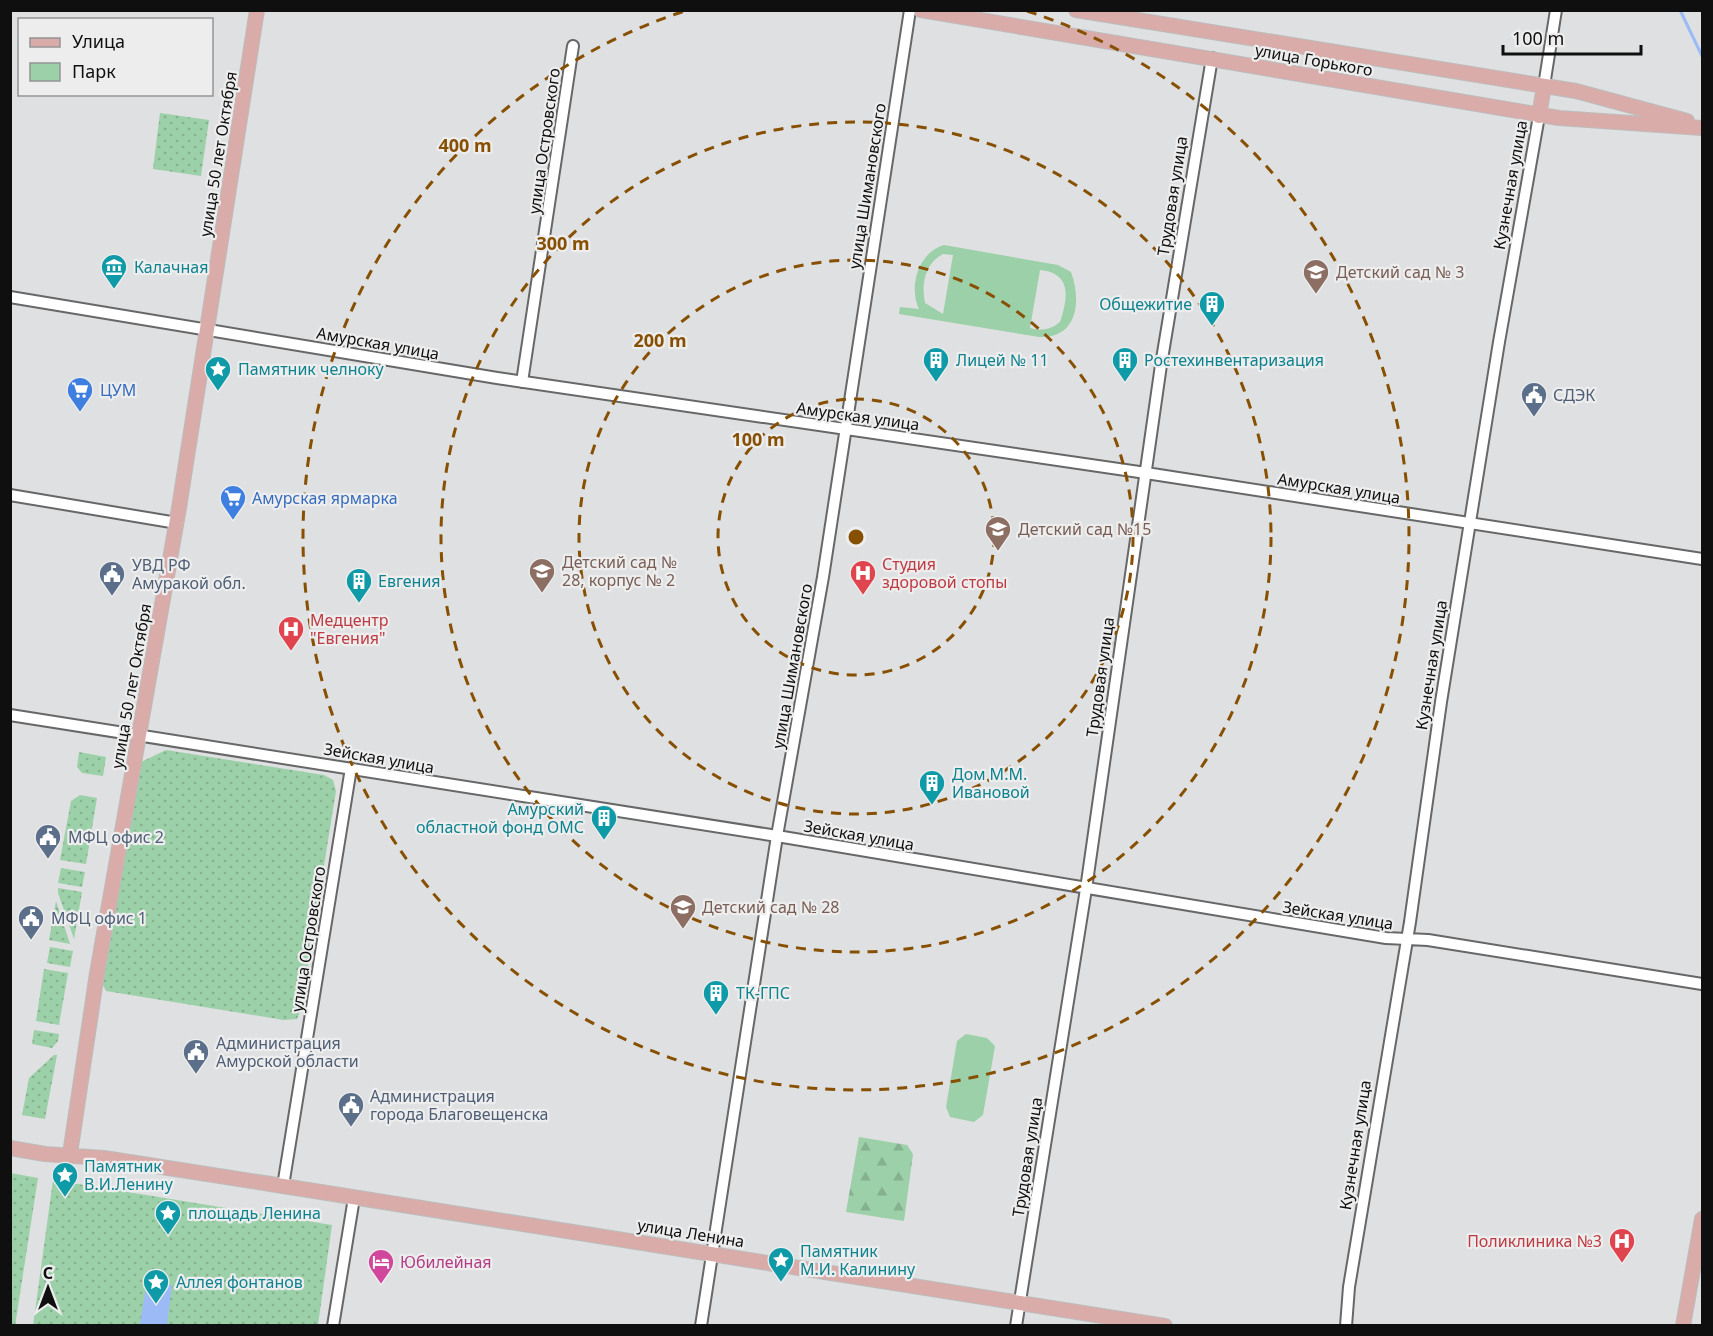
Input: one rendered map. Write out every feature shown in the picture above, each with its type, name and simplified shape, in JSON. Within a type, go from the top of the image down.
[{"type":"main road","name":"улица 50 лет Октября","points":[[70,1154],[97,973],[177,523],[257,10]]},
{"type":"main road","name":"улица Горького","points":[[921,10],[1212,58],[1539,116],[1702,127]]},
{"type":"main road","name":"улица Горького","points":[[1076,10],[1576,91],[1702,127]]},
{"type":"main road","name":"Трудовая улица","points":[[1212,58],[1216,33]]},
{"type":"main road","name":"Кузнечная улица","points":[[1539,116],[1544,86]]},
{"type":"main road","name":"улица Ленина","points":[[10,1148],[45,1154],[70,1154],[283,1185],[1165,1326]]},
{"type":"main road","points":[[1683,1326],[1702,1218]]},
{"type":"street","name":"улица Шимановского","points":[[701,1326],[777,836],[823,577],[910,10]]},
{"type":"street","name":"Кузнечная улица","points":[[1544,86],[1557,10]]},
{"type":"street","name":"улица Островского","points":[[522,382],[573,46]]},
{"type":"street","name":"Трудовая улица","points":[[1016,1326],[1086,889],[1146,473],[1212,58]]},
{"type":"street","name":"Кузнечная улица","points":[[1346,1326],[1349,1287],[1401,962],[1410,922],[1498,342],[1539,116]]},
{"type":"street","name":"Амурская улица","points":[[10,297],[522,382],[1146,473],[1702,559]]},
{"type":"street","points":[[10,495],[177,523]]},
{"type":"street","name":"Зейская улица","points":[[10,715],[777,836],[1405,941],[1428,940],[1702,984]]},
{"type":"street","name":"улица Островского","points":[[283,1185],[351,768]]},
{"type":"street","points":[[333,1326],[354,1197]]},
{"type":"green space","points":[[160,113],[209,120],[201,176],[153,169]]},
{"type":"green space","points":[[944,245],[1058,265],[1071,272],[1076,306],[1069,325],[1062,332],[1052,336],[1039,337],[899,314],[900,307],[919,309],[915,280],[922,262],[935,249]],"holes":[[[943,254],[953,255],[943,314],[925,303],[924,289],[928,268]],[[1040,270],[1058,276],[1065,288],[1066,296],[1060,322],[1042,330],[1030,328]]]},
{"type":"green space","points":[[166,750],[324,775],[333,780],[336,791],[301,1009],[297,1019],[284,1020],[106,991],[102,983],[141,762]]},
{"type":"green space","points":[[79,752],[106,757],[103,776],[82,773],[77,767]]},
{"type":"green space","points":[[80,795],[97,798],[86,864],[60,860],[71,801]]},
{"type":"green space","points":[[61,868],[85,872],[82,887],[58,883]]},
{"type":"green space","points":[[58,888],[82,892],[74,939],[58,893]]},
{"type":"green space","points":[[56,901],[70,944],[49,940]]},
{"type":"green space","points":[[50,947],[73,951],[70,967],[47,963]]},
{"type":"green space","points":[[44,969],[68,973],[59,1025],[36,1021]]},
{"type":"green space","points":[[34,1030],[59,1034],[58,1041],[52,1048],[32,1044]]},
{"type":"green space","points":[[966,1034],[987,1038],[995,1046],[983,1115],[974,1122],[950,1117],[946,1107],[957,1041]]},
{"type":"green space","points":[[54,1055],[57,1055],[45,1119],[22,1115],[29,1078]]},
{"type":"green space","points":[[859,1137],[907,1145],[913,1154],[904,1221],[846,1212]]},
{"type":"green space","points":[[11,1173],[38,1178],[15,1326],[10,1325]]},
{"type":"green space","points":[[53,1180],[332,1225],[318,1325],[33,1326]]},
{"type":"water","name":"Аллея фонтанов","points":[[147,1280],[172,1285],[167,1325],[140,1325]]},
{"type":"waterway","points":[[1680,10],[1702,56]]},
{"type":"place","name":"Калачная","points":[[114,290]]},
{"type":"place","name":"Детский сад № 3","points":[[1316,295]]},
{"type":"place","name":"Общежитие","points":[[1212,327]]},
{"type":"place","name":"Лицей № 11","points":[[936,383]]},
{"type":"place","name":"Ростехинвентаризация","points":[[1125,383]]},
{"type":"place","name":"Памятник челноку","points":[[218,392]]},
{"type":"place","name":"ЦУМ","points":[[80,413]]},
{"type":"place","name":"СДЭК","points":[[1534,418]]},
{"type":"place","name":"Амурская ярмарка","points":[[233,521]]},
{"type":"place","name":"Детский сад №15","points":[[998,552]]},
{"type":"place","name":"Детский сад № 28, корпус № 2","points":[[542,594]]},
{"type":"place","name":"Студия здоровой стопы","points":[[863,596]]},
{"type":"place","name":"УВД РФ Амуракой обл.","points":[[112,597]]},
{"type":"place","name":"Евгения","points":[[359,604]]},
{"type":"place","name":"Медцентр \"Евгения\"","points":[[291,652]]},
{"type":"place","name":"Дом М.М. Ивановой","points":[[932,806]]},
{"type":"place","name":"Амурский областной фонд ОМС","points":[[604,841]]},
{"type":"place","name":"МФЦ офис 2","points":[[48,860]]},
{"type":"place","name":"Детский сад № 28","points":[[683,930]]},
{"type":"place","name":"МФЦ офис 1","points":[[31,941]]},
{"type":"place","name":"ТК-ГПС","points":[[716,1016]]},
{"type":"place","name":"Администрация Амурской области","points":[[196,1075]]},
{"type":"place","name":"Администрация города Благовещенска","points":[[351,1128]]},
{"type":"place","name":"Памятник В.И.Ленину","points":[[65,1198]]},
{"type":"place","name":"площадь Ленина","points":[[168,1236]]},
{"type":"place","name":"Поликлиника №3","points":[[1622,1264]]},
{"type":"place","name":"Памятник М.И. Калинину","points":[[781,1283]]},
{"type":"place","name":"Юбилейная","points":[[381,1285]]},
{"type":"place","name":"Аллея фонтанов","points":[[156,1305]]}]
